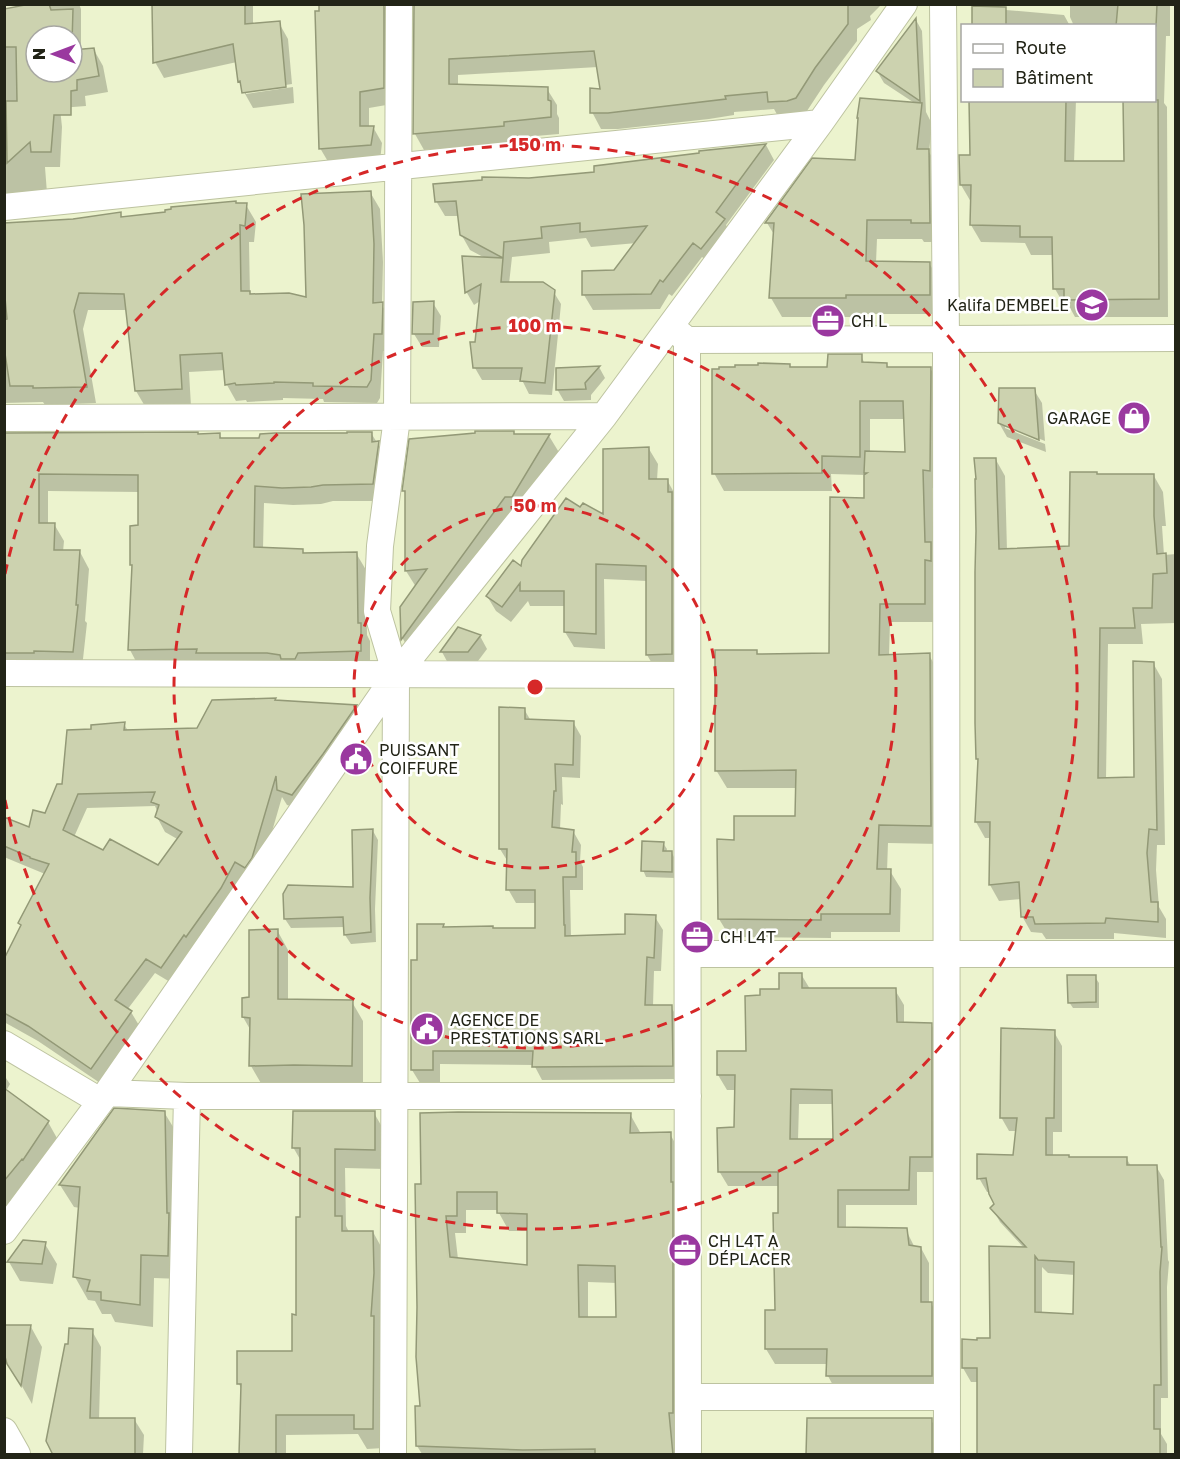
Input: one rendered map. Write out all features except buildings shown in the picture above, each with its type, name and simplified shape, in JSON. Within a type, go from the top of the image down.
[{"type":"street","points":[[393,1455],[396,675],[377,611],[380,546],[397,418],[399,4]]},
{"type":"street","points":[[4,1231],[103,1097],[396,675],[604,416],[679,333],[820,123],[904,4]]},
{"type":"street","points":[[944,4],[947,1455]]},
{"type":"street","points":[[4,207],[820,123]]},
{"type":"street","points":[[679,333],[946,339],[1176,338]]},
{"type":"street","points":[[679,333],[687,675],[688,1455]]},
{"type":"street","points":[[4,418],[604,416]]},
{"type":"street","points":[[4,673],[687,675]]},
{"type":"street","points":[[688,954],[1176,954]]},
{"type":"street","points":[[4,1044],[103,1097],[688,1096]]},
{"type":"street","points":[[179,1455],[187,1096]]},
{"type":"street","points":[[688,1397],[947,1397]]},
{"type":"street","points":[[4,1431],[17,1455]]},
{"type":"place","name":"Kalifa DEMBELE","points":[[1092,305]]},
{"type":"place","name":"CH L","points":[[828,321]]},
{"type":"place","name":"GARAGE","points":[[1134,418]]},
{"type":"place","name":"PUISSANT COIFFURE","points":[[356,759]]},
{"type":"place","name":"CH L4T","points":[[697,937]]},
{"type":"place","name":"AGENCE DE PRESTATIONS SARL","points":[[427,1029]]},
{"type":"place","name":"CH L4T A DÉPLACER","points":[[685,1250]]}]
